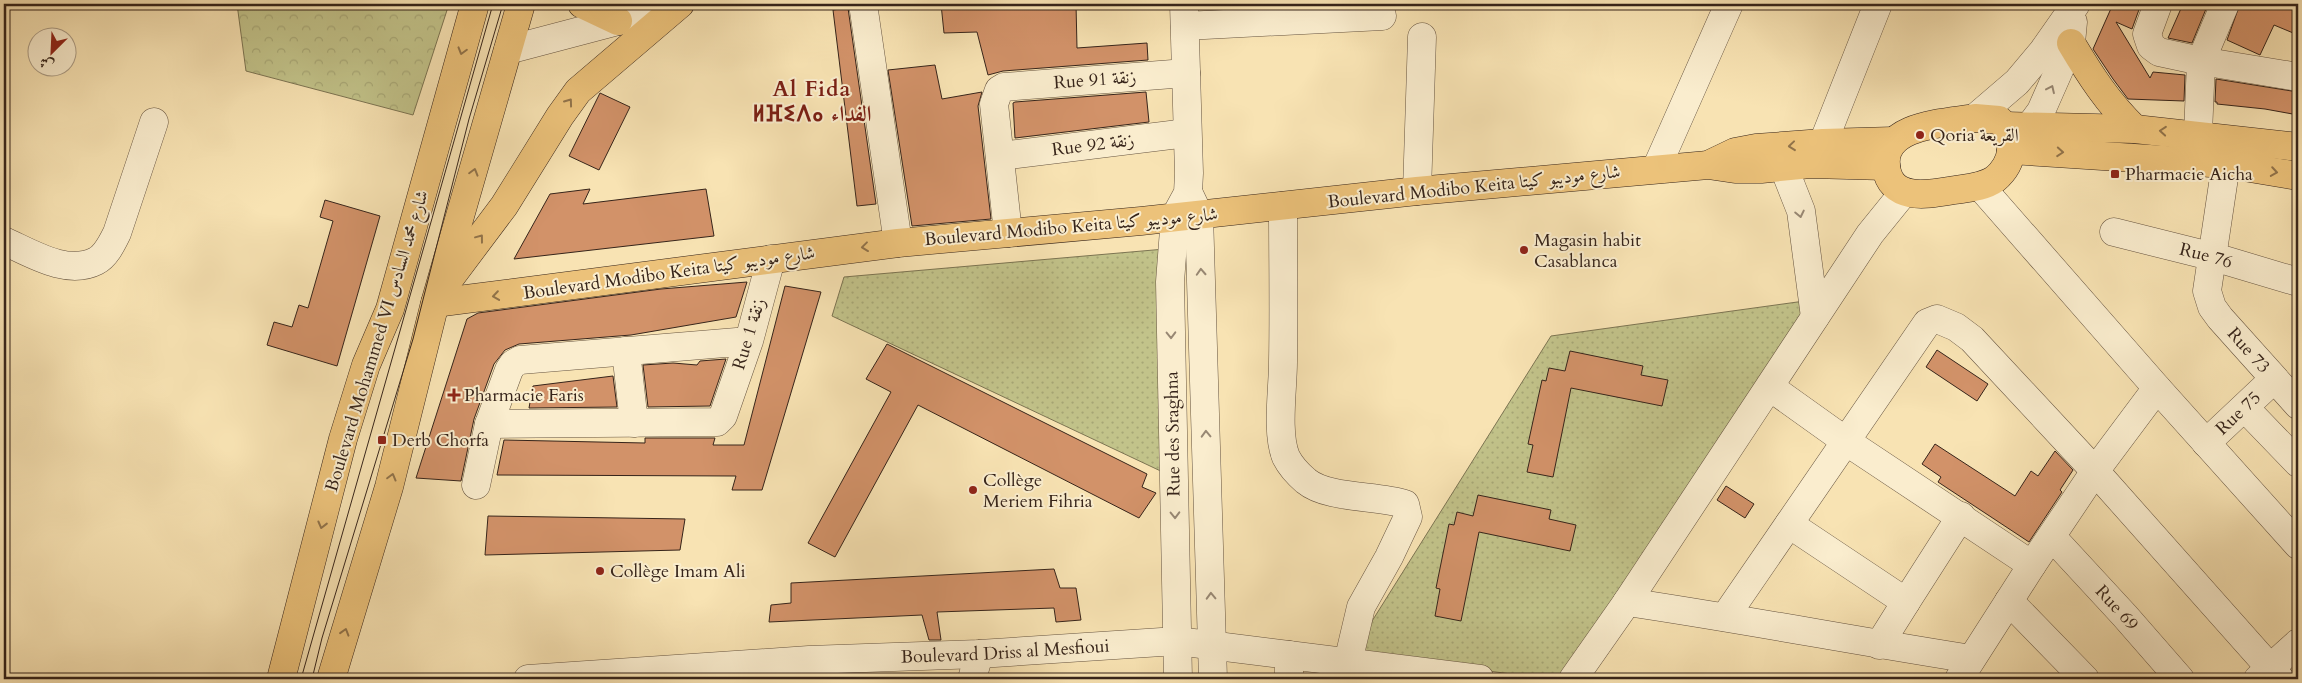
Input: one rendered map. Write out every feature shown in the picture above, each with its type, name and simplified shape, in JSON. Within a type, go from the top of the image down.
[{"type":"main road","name":"Boulevard Mohammed VI شارع محمد السادس","points":[[281,679],[343,439],[366,366],[390,309],[475,4]]},
{"type":"main road","points":[[331,679],[389,488],[438,297],[521,4]]},
{"type":"main road","points":[[582,4],[618,21]]},
{"type":"main road","points":[[438,297],[504,206],[560,116],[578,91],[680,4]]},
{"type":"main road","points":[[2071,43],[2098,88],[2114,108],[2135,129]]},
{"type":"main road","points":[[2015,136],[2004,169],[1994,180],[1980,186],[1932,194],[1914,194],[1904,192],[1889,179],[1889,154],[1900,134],[1975,118],[1998,120],[2015,136],[2226,164],[2298,176]]},
{"type":"main road","points":[[2015,136],[2135,129],[2198,134],[2298,146]]},
{"type":"main road","name":"Boulevard Modibo Keita شارع موديبو كيتا","points":[[1708,165],[1734,152],[1823,143],[1889,154]]},
{"type":"main road","name":"Boulevard Modibo Keita شارع موديبو كيتا","points":[[438,297],[898,243],[1008,233],[1187,208],[1283,206],[1417,191],[1708,165],[1735,169],[1784,168],[1889,154]]},
{"type":"street","points":[[508,50],[618,21],[660,4]]},
{"type":"street","points":[[863,4],[898,243]]},
{"type":"street","points":[[1656,169],[1729,4]]},
{"type":"street","points":[[1823,143],[1878,4]]},
{"type":"street","points":[[2158,4],[2147,34],[2151,46],[2159,52],[2298,77]]},
{"type":"street","points":[[2198,134],[2201,61],[2224,4]]},
{"type":"street","points":[[2015,136],[2041,111],[2071,43],[2075,6]]},
{"type":"street","points":[[1975,118],[2017,82],[2044,51],[2075,6]]},
{"type":"street","points":[[1184,15],[1382,16]]},
{"type":"street","name":"Rue des Sraghna","points":[[1184,15],[1186,133],[1189,173],[1187,208],[1213,679]]},
{"type":"street","points":[[1417,191],[1422,38]]},
{"type":"street","name":"Rue 91 زنقة","points":[[1000,156],[994,104],[999,90],[1004,87],[1186,73]]},
{"type":"street","points":[[4,241],[48,261],[76,267],[97,261],[108,250],[117,233],[154,122]]},
{"type":"street","name":"Rue 92 زنقة","points":[[1000,156],[1186,133]]},
{"type":"street","points":[[1000,156],[1008,233]]},
{"type":"street","points":[[2214,257],[2226,164]]},
{"type":"street","points":[[1784,168],[1801,211],[1815,316]]},
{"type":"street","points":[[1980,186],[2298,545]]},
{"type":"street","points":[[1573,679],[1628,602],[1870,234],[1904,192]]},
{"type":"street","points":[[1283,206],[1284,314],[1281,433],[1286,458],[1306,481],[1320,489],[1341,494],[1383,498],[1405,504],[1408,511],[1408,517],[1389,557],[1361,607],[1348,662]]},
{"type":"street","name":"Rue des Sraghna","points":[[1178,679],[1170,282],[1187,208]]},
{"type":"street","name":"Rue 76","points":[[2114,232],[2214,257],[2298,282]]},
{"type":"street","name":"Rue 73","points":[[2214,257],[2207,291],[2212,307],[2220,318],[2286,381],[2298,405]]},
{"type":"street","name":"Rue 1 زنقة","points":[[634,423],[712,423],[721,420],[749,341],[771,259]]},
{"type":"street","points":[[1726,617],[1927,324],[1937,318],[1956,327],[1972,339],[2095,471],[2269,676],[2298,643]]},
{"type":"street","points":[[476,485],[489,424],[513,364],[520,360],[749,341]]},
{"type":"street","points":[[489,424],[634,423],[626,352]]},
{"type":"street","name":"Rue 75","points":[[2206,443],[2245,408],[2286,381]]},
{"type":"street","points":[[1770,387],[1847,442],[2032,565]]},
{"type":"street","points":[[1628,602],[1726,617],[1879,645],[1965,669],[2095,471],[2157,388]]},
{"type":"street","points":[[2245,408],[2298,463]]},
{"type":"street","points":[[1879,645],[1961,516]]},
{"type":"street","points":[[1789,524],[1906,602]]},
{"type":"street","name":"Rue 69","points":[[2052,537],[2180,679]]},
{"type":"street","points":[[2009,600],[2085,679]]},
{"type":"street","name":"Boulevard Driss al Mesfioui","points":[[528,679],[810,669],[976,667],[1177,641],[1212,645],[1289,667],[1348,662],[1480,679]]},
{"type":"green space","points":[[237,4],[449,4],[413,115],[246,71]]},
{"type":"green space","points":[[1165,249],[1167,474],[832,316],[844,277]]},
{"type":"green space","points":[[1812,300],[1564,679],[1549,679],[1352,653],[1551,336]]},
{"type":"building","points":[[941,4],[1076,4],[1077,48],[1147,43],[1148,60],[1003,71],[988,75],[977,32],[944,33]]},
{"type":"building","points":[[2113,4],[2141,4],[2132,29],[2116,22],[2150,78],[2153,72],[2185,75],[2184,101],[2128,99],[2113,79],[2093,49]]},
{"type":"building","points":[[2183,4],[2208,4],[2192,43],[2168,38]]},
{"type":"building","points":[[2240,4],[2298,4],[2298,35],[2274,25],[2260,55],[2227,40]]},
{"type":"building","points":[[848,8],[876,204],[857,206],[833,10]]},
{"type":"building","points":[[935,65],[942,99],[982,92],[978,106],[991,219],[912,226],[888,70]]},
{"type":"building","points":[[2216,79],[2298,92],[2298,115],[2265,109],[2217,104],[2215,102]]},
{"type":"building","points":[[1146,92],[1149,122],[1015,138],[1013,103],[1015,102]]},
{"type":"building","points":[[600,93],[630,107],[599,170],[569,156]]},
{"type":"building","points":[[590,189],[583,204],[706,189],[714,236],[514,259],[550,194]]},
{"type":"building","points":[[325,200],[380,216],[337,366],[267,345],[274,322],[292,327],[299,305],[308,308],[333,221],[320,217]]},
{"type":"building","points":[[747,282],[736,317],[631,335],[519,344],[505,350],[494,364],[474,419],[461,481],[416,478],[467,319],[478,313],[661,289]]},
{"type":"building","points":[[785,286],[821,292],[762,490],[732,490],[736,476],[497,475],[504,440],[645,443],[645,438],[715,438],[713,445],[744,445]]},
{"type":"building","points":[[887,344],[1147,474],[1142,487],[1156,493],[1139,518],[918,405],[835,557],[808,543],[891,392],[866,379]]},
{"type":"building","points":[[1937,350],[1988,384],[1977,401],[1926,367]]},
{"type":"building","points":[[1570,351],[1643,366],[1641,375],[1668,380],[1662,406],[1571,388],[1553,477],[1527,472],[1533,445],[1528,444],[1542,380],[1546,381],[1549,368],[1565,371]]},
{"type":"building","points":[[726,359],[710,406],[648,407],[643,365],[673,363],[697,365],[700,361]]},
{"type":"building","points":[[613,376],[617,407],[529,408],[533,386]]},
{"type":"building","points":[[1935,444],[2015,496],[2031,471],[2038,476],[2055,451],[2073,470],[2060,490],[2062,492],[2029,542],[1938,482],[1941,477],[1922,464]]},
{"type":"building","points":[[1726,486],[1754,504],[1745,518],[1717,500]]},
{"type":"building","points":[[1478,495],[1551,510],[1549,519],[1576,525],[1570,551],[1479,532],[1461,621],[1435,616],[1440,589],[1436,588],[1449,524],[1454,525],[1457,512],[1473,516]]},
{"type":"building","points":[[488,516],[685,519],[680,550],[485,555]]},
{"type":"building","points":[[1054,569],[1060,588],[1076,588],[1081,620],[1056,622],[1054,608],[937,612],[941,640],[929,640],[922,615],[769,622],[771,605],[791,603],[791,583]]},
{"type":"tram line","points":[[301,679],[493,4]]},
{"type":"tram line","points":[[312,679],[322,638],[413,339],[469,119],[503,4]]},
{"type":"place","name":"Qoria القريعة","points":[[1920,135]]},
{"type":"place","name":"Pharmacie Aicha","points":[[2115,174]]},
{"type":"place","name":"Magasin habit Casablanca","points":[[1524,250]]},
{"type":"place","name":"Pharmacie Faris","points":[[454,395]]},
{"type":"place","name":"Derb Chorfa","points":[[382,440]]},
{"type":"place","name":"Collège Meriem Fihria","points":[[973,490]]},
{"type":"place","name":"Collège Imam Ali","points":[[600,571]]},
{"type":"district","name":"Al Fida ⵍⴼⵉⴷⴰ الفداء","points":[[812,102]]}]
